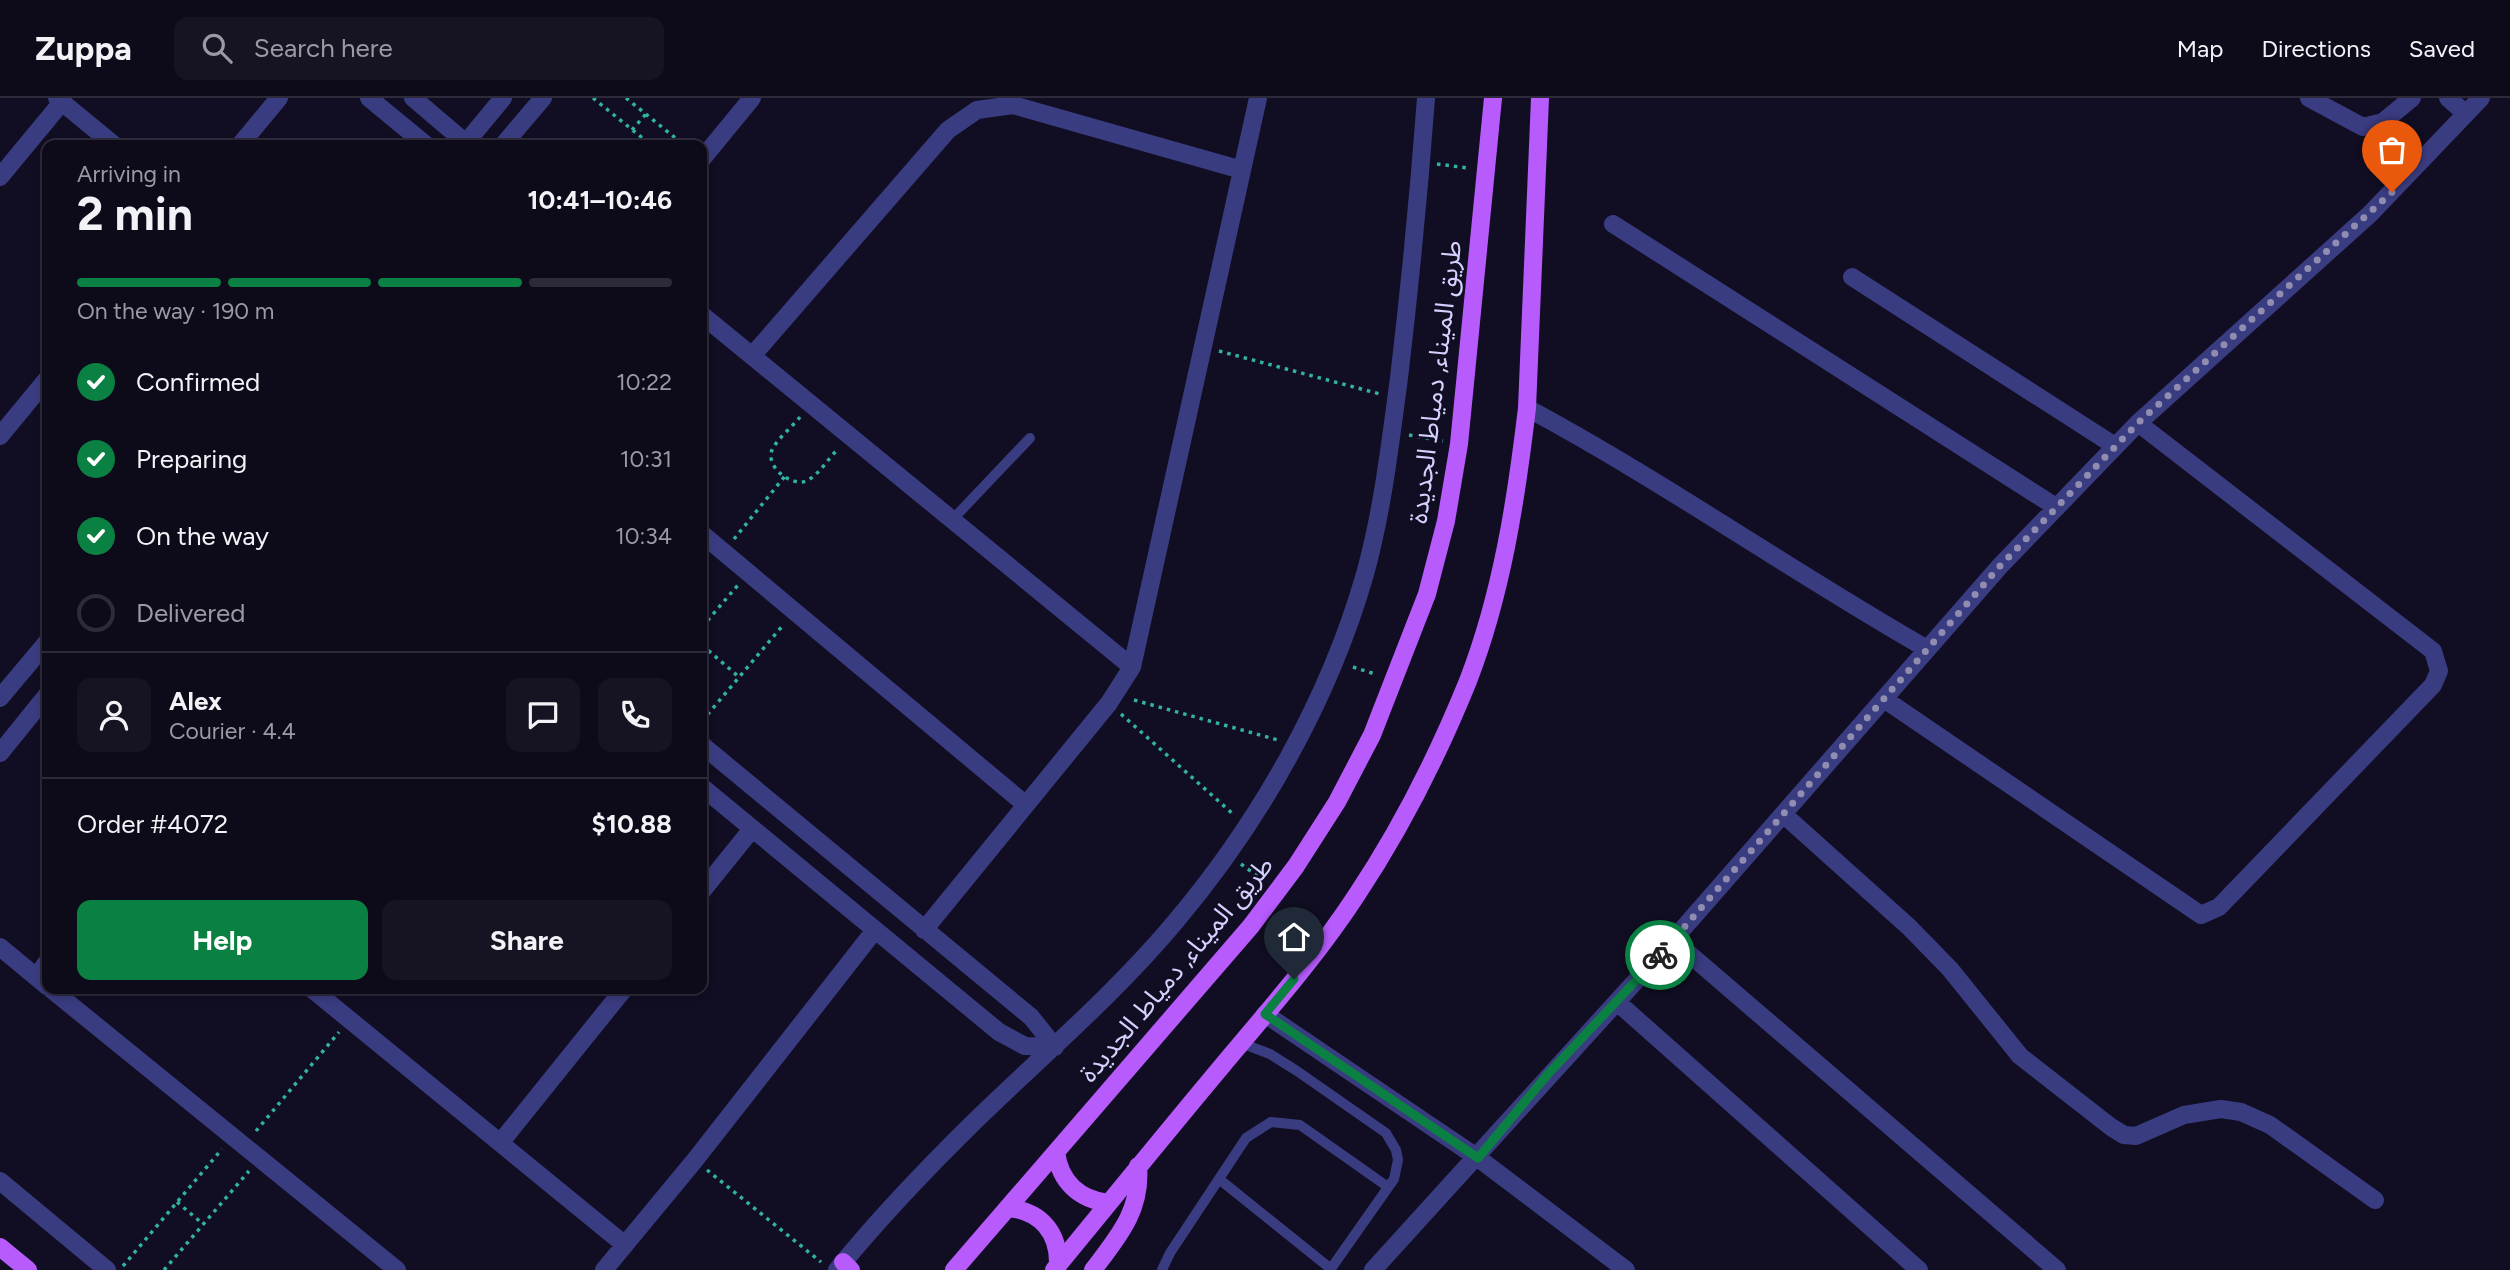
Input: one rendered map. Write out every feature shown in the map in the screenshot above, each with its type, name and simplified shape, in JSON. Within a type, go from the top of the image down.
[{"type":"main road","name":"طريق الميناء, دمياط الجديدة","points":[[954,1270],[1251,926],[1337,802],[1372,735],[1427,594],[1446,521],[1459,444],[1493,98]]},
{"type":"main road","points":[[1056,1268],[1309,962],[1356,896],[1404,815],[1468,680],[1493,603],[1513,524],[1527,408],[1539,98]]},
{"type":"main road","points":[[1056,1152],[1062,1174],[1076,1192],[1096,1202],[1108,1203]]},
{"type":"main road","points":[[1093,1270],[1129,1221],[1138,1195],[1138,1166]]},
{"type":"main road","points":[[1008,1209],[1020,1209],[1042,1220],[1056,1241],[1056,1268]]},
{"type":"main road","points":[[0,1247],[23,1269]]},
{"type":"street","points":[[244,140],[279,98]]},
{"type":"street","points":[[369,98],[420,140]]},
{"type":"street","points":[[413,98],[460,140]]},
{"type":"street","points":[[468,140],[503,98]]},
{"type":"street","points":[[507,140],[543,98]]},
{"type":"street","points":[[707,153],[752,98]]},
{"type":"street","points":[[924,930],[1112,699],[1132,667],[1258,98]]},
{"type":"street","points":[[840,1268],[933,1163],[1055,1047],[1144,957],[1227,855],[1294,744],[1334,660],[1364,575],[1380,513],[1393,432],[1422,162],[1426,98]]},
{"type":"street","points":[[2309,98],[2363,127],[2384,122],[2412,98]]},
{"type":"street","points":[[2448,98],[2466,114]]},
{"type":"street","points":[[1373,1270],[1478,1158],[1548,1074],[1673,940],[1927,649],[2056,507],[2138,423],[2370,214],[2481,98]]},
{"type":"street","points":[[0,177],[60,100],[108,140]]},
{"type":"street","points":[[752,356],[948,130],[977,110],[1013,105],[1242,170]]},
{"type":"street","points":[[1613,225],[2056,507]]},
{"type":"street","points":[[1852,277],[2115,446]]},
{"type":"street","points":[[707,319],[1132,667]]},
{"type":"street","points":[[0,436],[42,385]]},
{"type":"street","points":[[1527,408],[1596,445],[1845,602],[1927,649]]},
{"type":"street","points":[[1884,699],[2201,915],[2219,908],[2432,685],[2439,671],[2433,651],[2138,423]]},
{"type":"street","points":[[707,538],[1026,805]]},
{"type":"street","points":[[0,698],[42,648]]},
{"type":"street","points":[[0,753],[42,701]]},
{"type":"street","points":[[707,749],[1031,1017],[1055,1047]]},
{"type":"street","points":[[707,791],[1011,1040],[1040,1048],[1055,1047]]},
{"type":"street","points":[[1783,814],[1909,927],[1950,969],[2020,1056],[2111,1127],[2124,1135],[2136,1136],[2184,1115],[2221,1109],[2241,1112],[2270,1125],[2375,1200]]},
{"type":"street","points":[[707,885],[752,829]]},
{"type":"street","points":[[604,1270],[695,1160],[875,930]]},
{"type":"street","points":[[1673,940],[2057,1270]]},
{"type":"street","points":[[0,947],[42,976]]},
{"type":"street","points":[[64,994],[238,1141],[397,1270]]},
{"type":"street","points":[[318,994],[625,1245]]},
{"type":"street","points":[[500,1143],[620,994]]},
{"type":"street","points":[[1617,1002],[1919,1270]]},
{"type":"street","points":[[1265,1014],[1478,1158],[1626,1270]]},
{"type":"street","points":[[0,1181],[107,1270]]},
{"type":"lane","points":[[952,520],[1030,438]]},
{"type":"lane","points":[[1219,1179],[1330,1269],[1394,1179],[1398,1160],[1386,1133],[1284,1062],[1241,1043]]},
{"type":"lane","points":[[1162,1270],[1165,1260],[1253,1131],[1281,1121],[1300,1125],[1388,1187]]},
{"type":"path","points":[[593,98],[645,140]]},
{"type":"path","points":[[626,98],[678,140]]},
{"type":"path","points":[[632,130],[646,114]]},
{"type":"path","points":[[1422,162],[1486,170]]},
{"type":"path","points":[[1203,346],[1396,399]]},
{"type":"path","points":[[811,405],[772,451],[771,460],[775,468],[793,482],[811,479],[849,436]]},
{"type":"path","points":[[1393,432],[1459,444]]},
{"type":"path","points":[[723,552],[785,476]]},
{"type":"path","points":[[707,620],[748,572]]},
{"type":"path","points":[[707,715],[795,611]]},
{"type":"path","points":[[707,649],[739,677]]},
{"type":"path","points":[[1334,660],[1395,681]]},
{"type":"path","points":[[1112,699],[1294,744]]},
{"type":"path","points":[[1112,699],[1246,826]]},
{"type":"path","points":[[1227,855],[1278,890]]},
{"type":"path","points":[[119,1270],[177,1202],[238,1141],[349,1019]]},
{"type":"path","points":[[164,1270],[260,1158]]},
{"type":"path","points":[[695,1160],[840,1268]]},
{"type":"path","points":[[177,1202],[203,1224]]},
{"type":"way so far","points":[[1660,955],[2000,566],[2056,507],[2138,423],[2392,192]]},
{"type":"route","points":[[1294,979],[1265,1014],[1478,1158],[1548,1074],[1660,955]]}]
